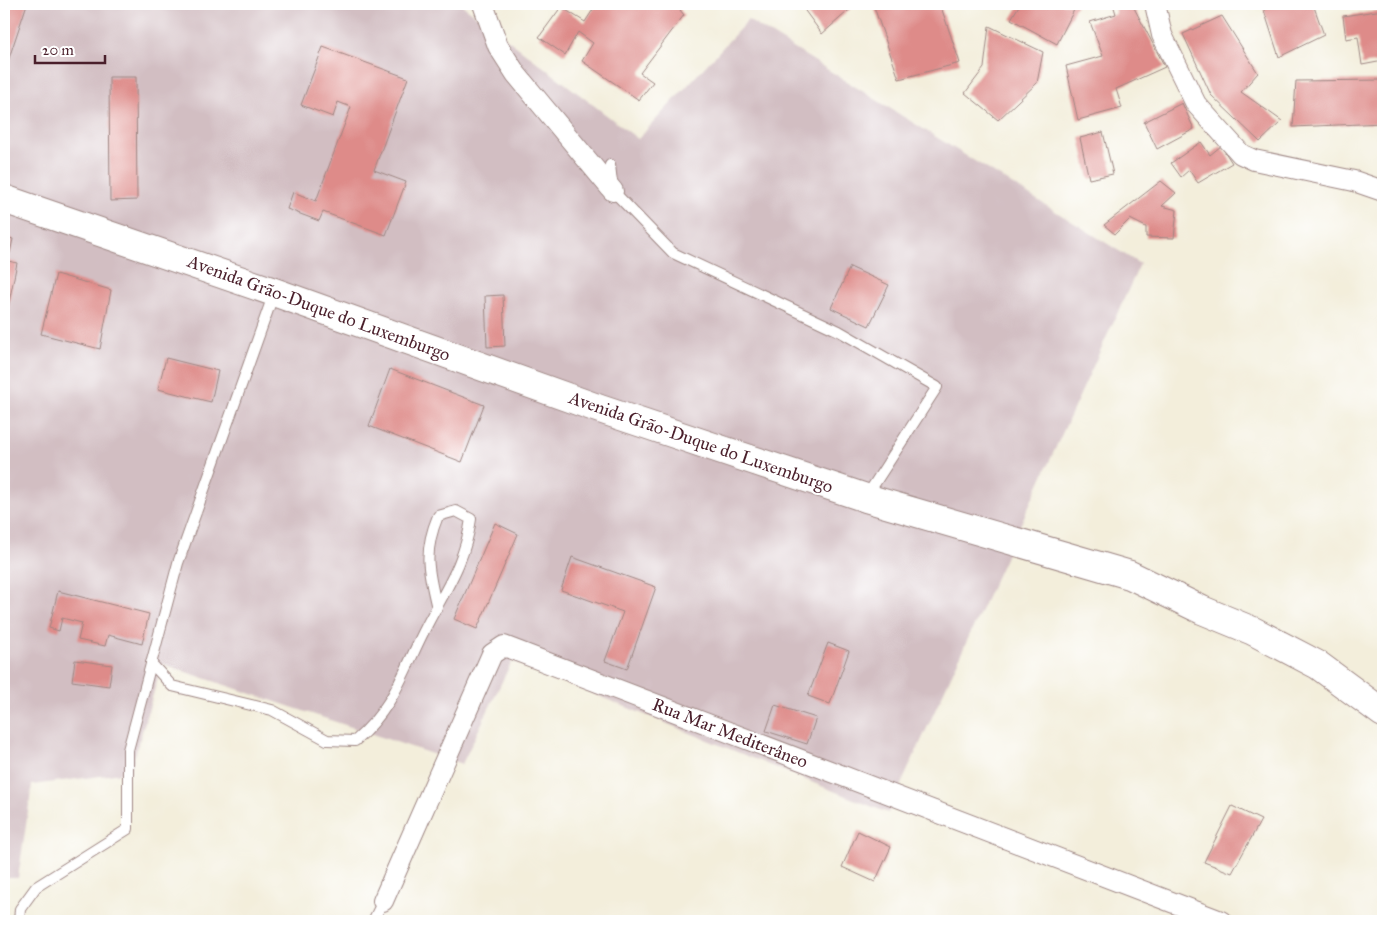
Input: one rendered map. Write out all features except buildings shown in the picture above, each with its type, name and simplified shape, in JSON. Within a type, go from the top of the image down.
[{"type":"main road","name":"Avenida Grão-Duque do Luxemburgo","points":[[4,198],[600,409],[866,498],[1130,574],[1202,610],[1253,631],[1318,665],[1383,713]]},
{"type":"street","points":[[483,4],[498,46],[516,74],[613,191]]},
{"type":"street","points":[[1155,4],[1162,35],[1196,104],[1242,154],[1254,160],[1345,179],[1383,191]]},
{"type":"street","name":"Rua Mar Mediterâneo","points":[[383,901],[492,654],[504,646],[1222,921]]},
{"type":"lane","points":[[610,165],[613,191],[673,253],[838,331],[937,387],[866,498]]},
{"type":"lane","points":[[19,921],[20,909],[36,887],[128,829],[128,750],[178,563],[274,292]]},
{"type":"lane","points":[[151,663],[172,686],[272,710],[326,740],[355,741],[374,725],[405,674],[437,608],[468,544],[471,519],[456,511],[438,516],[429,537],[428,568],[437,608]]},
{"type":"lane","points":[[373,921],[383,901]]},
{"type":"shaded area","points":[[4,4],[461,4],[638,139],[748,20],[1140,264],[888,813],[512,661],[462,764],[162,664],[130,772],[32,785],[18,878],[4,878]]}]
